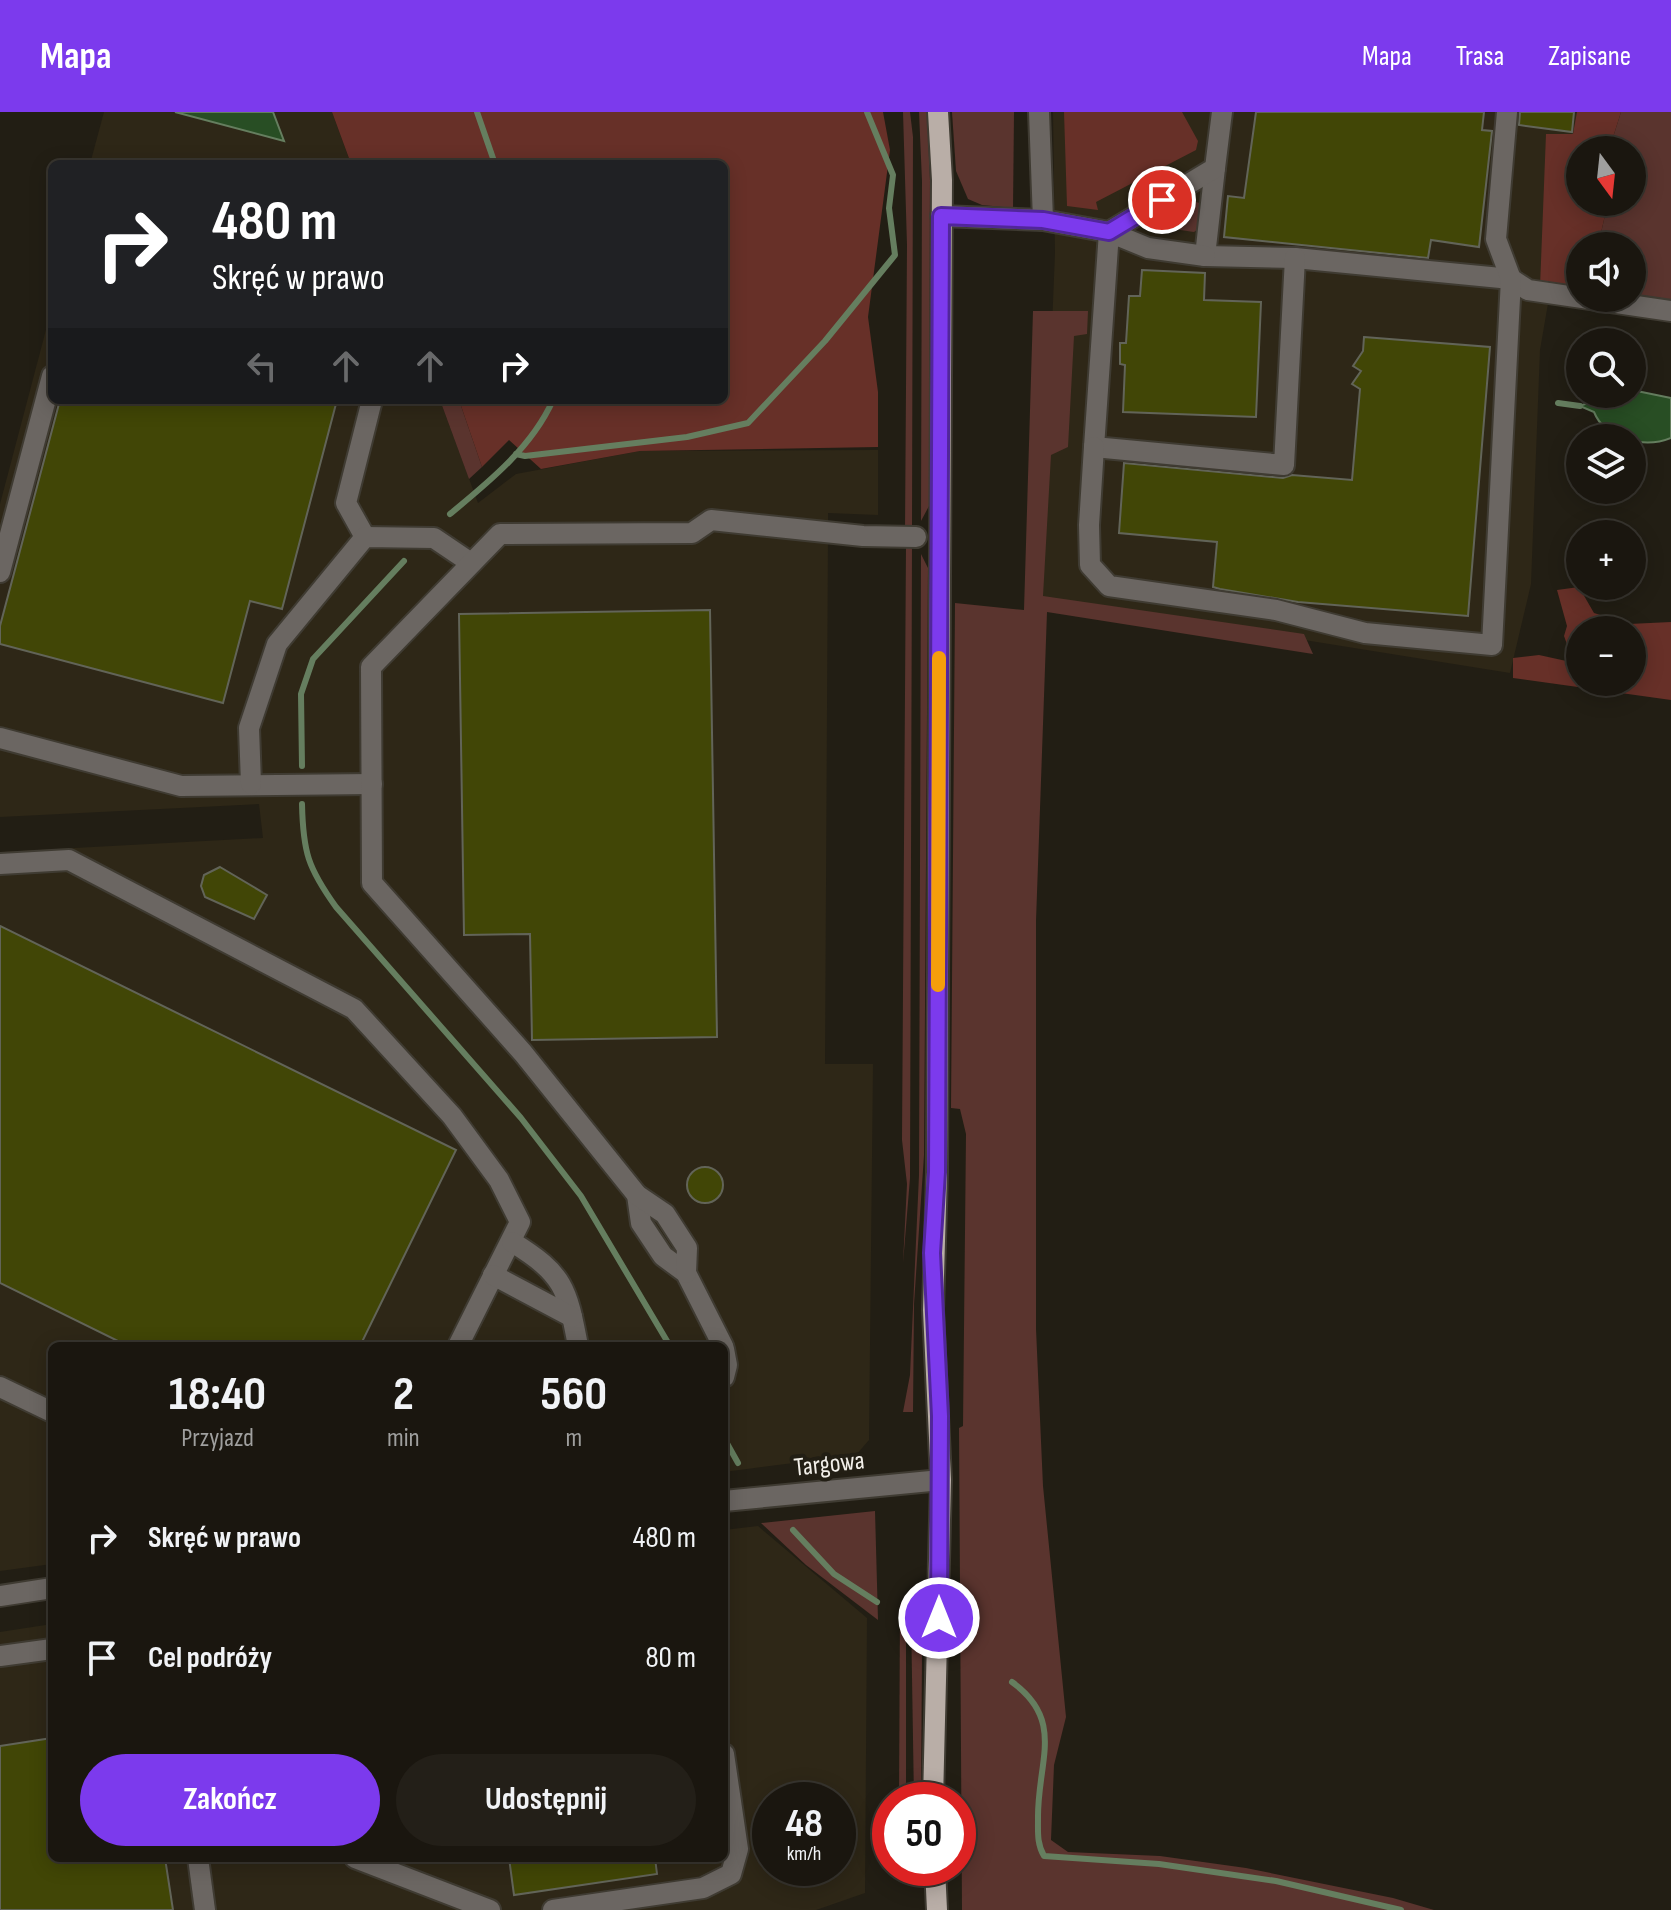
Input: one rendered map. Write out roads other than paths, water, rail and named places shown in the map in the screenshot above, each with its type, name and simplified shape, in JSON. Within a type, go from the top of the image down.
[{"type":"main road","points":[[933,1782],[941,1480],[932,1253],[937,1172],[942,153],[938,112]]},
{"type":"main road","points":[[936,1886],[937,1910]]},
{"type":"street","points":[[1039,112],[1043,220]]},
{"type":"street","points":[[1205,256],[1222,112]]},
{"type":"street","points":[[1109,232],[1089,525],[1090,565],[1109,586],[1276,610],[1365,633],[1492,645],[1511,279],[1496,239],[1507,112]]},
{"type":"street","points":[[1109,232],[1215,168]]},
{"type":"street","points":[[941,216],[1043,220],[1109,232],[1148,248],[1205,256],[1295,258],[1511,279],[1528,290],[1671,311]]},
{"type":"street","points":[[1094,447],[1284,465],[1295,258]]},
{"type":"street","points":[[0,572],[48,391]]},
{"type":"street","points":[[365,537],[346,503],[371,404]]},
{"type":"street","points":[[720,1342],[686,1273],[663,1256],[641,1223],[637,1195],[523,1053],[372,883],[371,667],[500,534],[692,533],[711,520],[863,536],[916,537]]},
{"type":"street","points":[[365,537],[434,538],[471,563]]},
{"type":"street","points":[[251,784],[249,728],[277,644],[365,537]]},
{"type":"street","points":[[0,738],[181,786],[372,784]]},
{"type":"street","points":[[0,864],[69,860],[354,1009],[452,1116],[499,1180],[520,1222],[460,1342]]},
{"type":"street","points":[[512,1242],[543,1261],[565,1288],[577,1342]]},
{"type":"street","points":[[493,1275],[572,1317]]},
{"type":"street","points":[[0,1387],[48,1410]]},
{"type":"street","name":"Targowa","points":[[728,1501],[941,1480]]},
{"type":"street","points":[[0,1596],[48,1589]]},
{"type":"street","points":[[0,1656],[48,1650]]},
{"type":"street","points":[[553,1910],[703,1888],[731,1874],[738,1849],[728,1781]]},
{"type":"street","points":[[199,1862],[205,1910]]},
{"type":"street","points":[[365,1862],[490,1910]]},
{"type":"waterway","points":[[477,112],[494,160]]},
{"type":"waterway","points":[[516,454],[525,456],[687,437],[748,423],[825,341],[895,255],[889,208],[893,175],[867,112]]},
{"type":"waterway","points":[[1558,403],[1566,404]]},
{"type":"waterway","points":[[450,514],[521,448],[551,404]]},
{"type":"waterway","points":[[302,766],[301,694],[313,659],[404,561]]},
{"type":"waterway","points":[[302,804],[309,859],[336,907],[521,1118],[581,1196],[668,1342]]},
{"type":"waterway","points":[[728,1445],[738,1463]]},
{"type":"waterway","points":[[793,1530],[834,1574],[877,1602]]},
{"type":"waterway","points":[[1012,1682],[1029,1697],[1044,1727],[1038,1829],[1044,1856],[1159,1864],[1276,1881],[1401,1910]]}]
